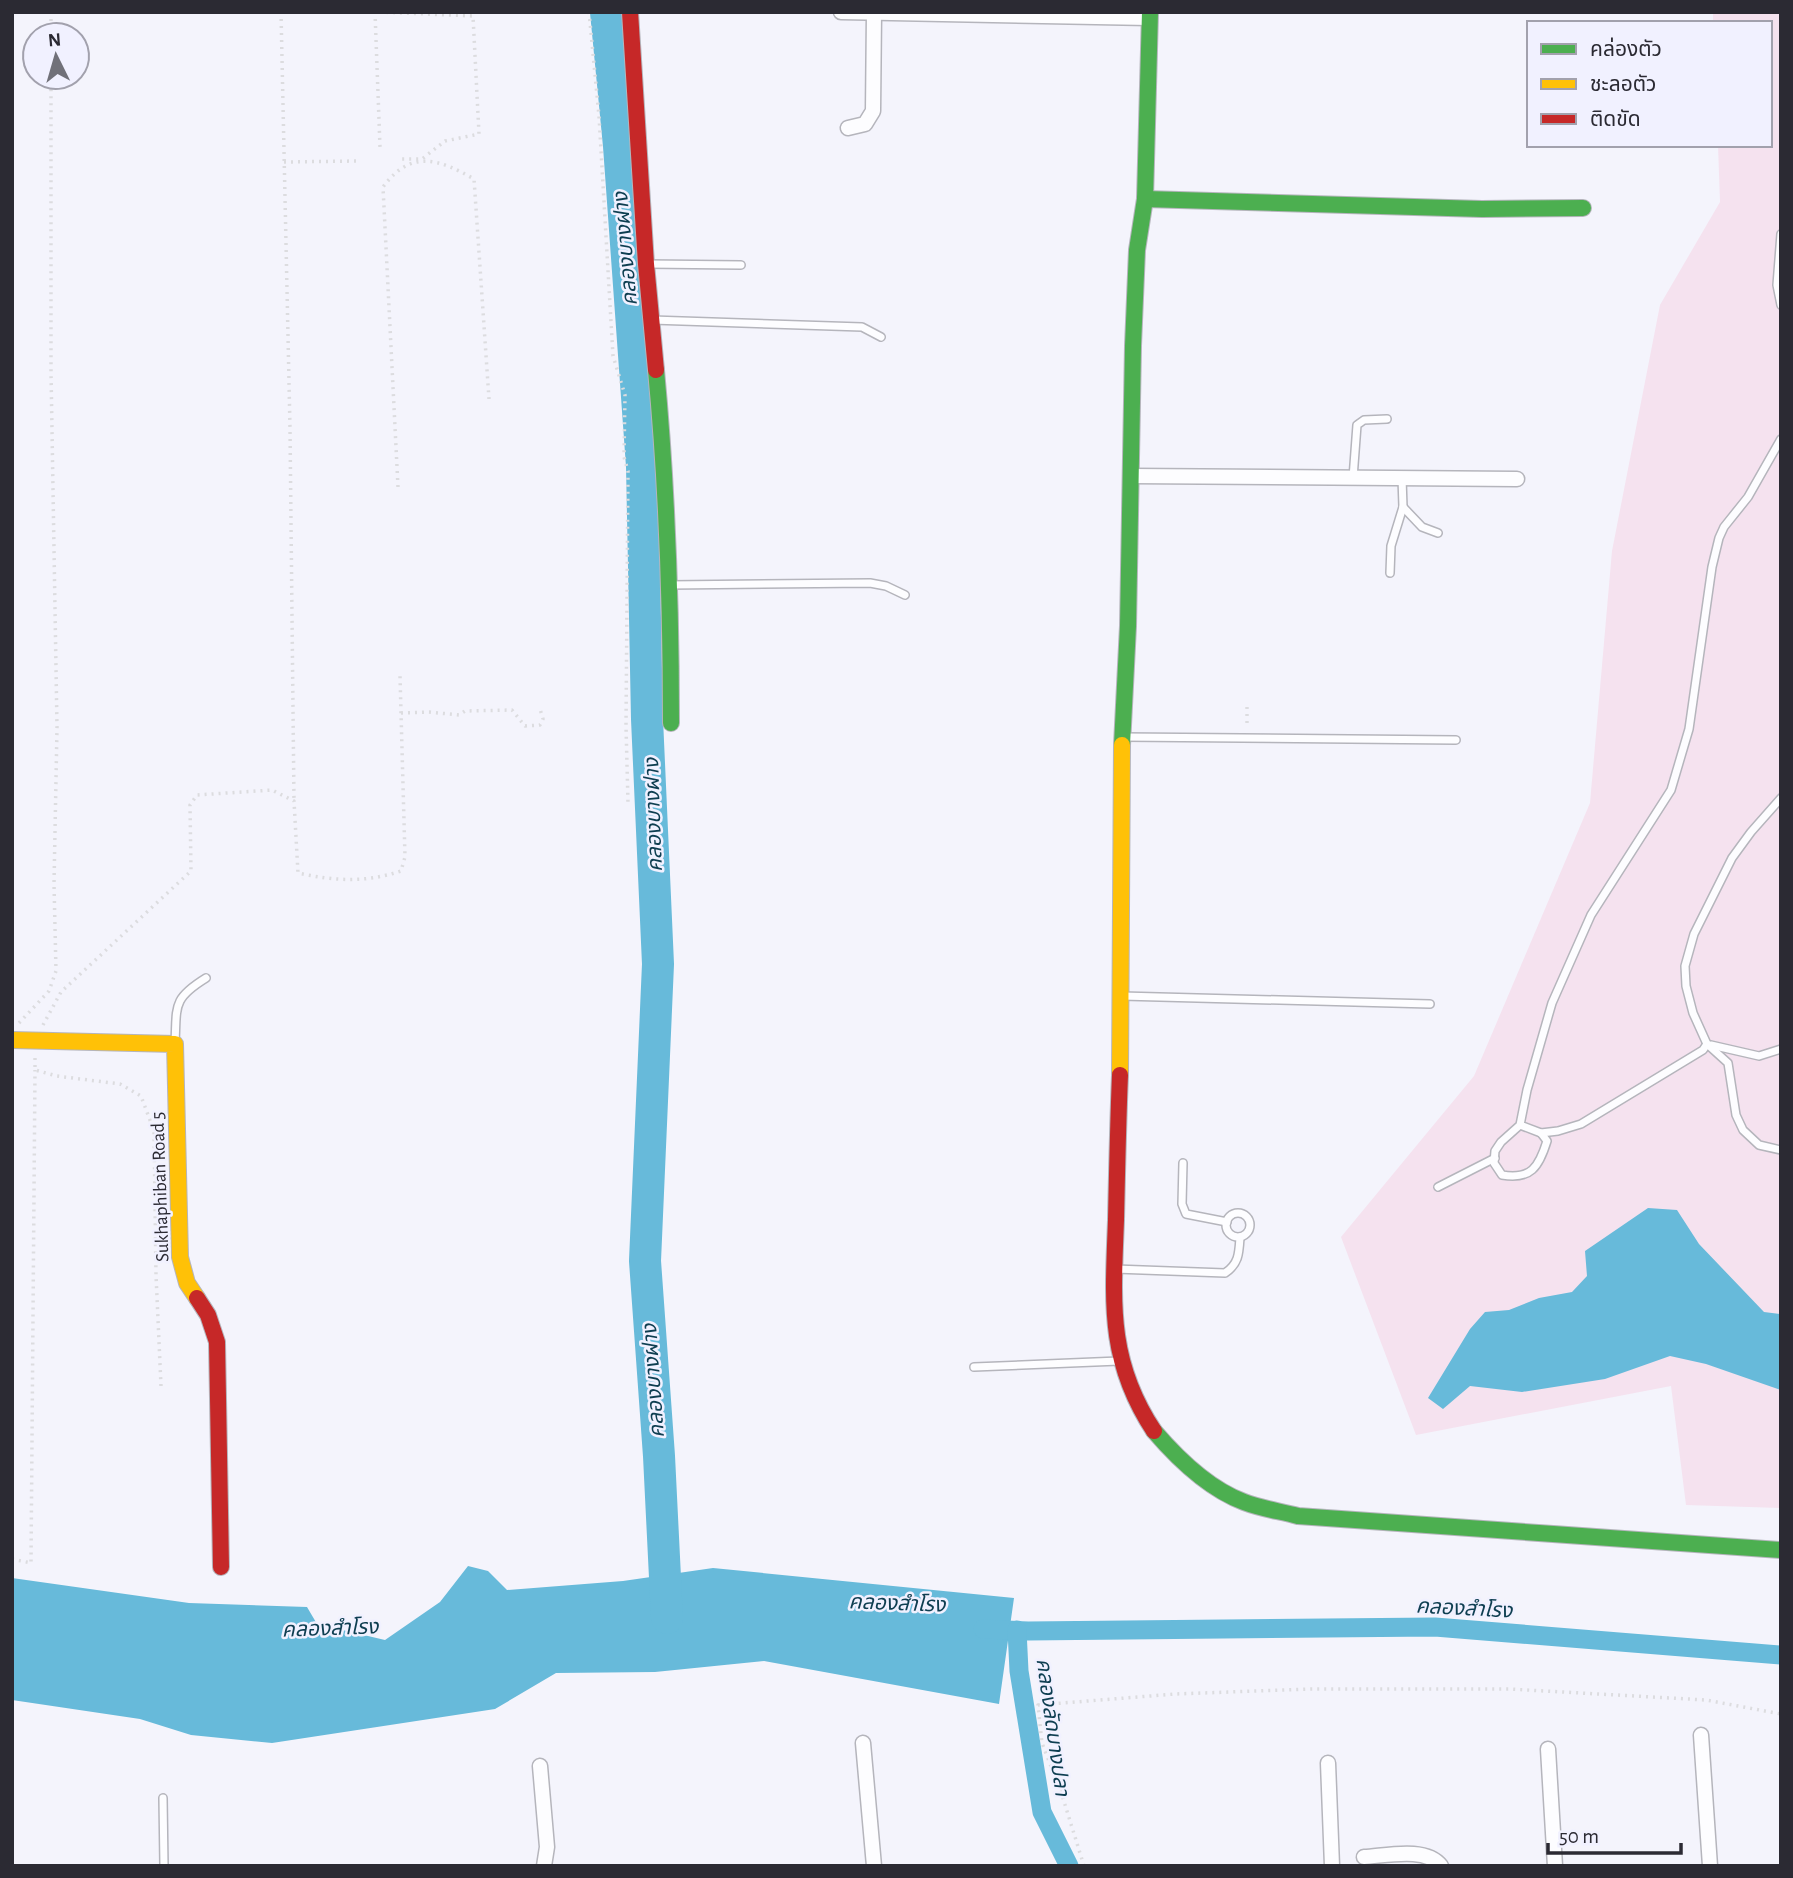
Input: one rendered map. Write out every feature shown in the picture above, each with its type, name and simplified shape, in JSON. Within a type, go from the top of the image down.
[{"type":"street","points":[[630,12],[646,264],[661,423],[669,585],[671,723]]},
{"type":"street","points":[[841,12],[1149,15],[1145,199],[1137,250],[1122,737],[1122,996],[1113,1310],[1119,1361],[1128,1388],[1156,1437],[1190,1470],[1241,1501],[1298,1516],[1781,1550]]},
{"type":"street","points":[[848,128],[864,124],[873,111],[874,13]]},
{"type":"street","points":[[1145,199],[1482,209],[1583,208]]},
{"type":"street","points":[[1131,476],[1517,479]]},
{"type":"street","points":[[13,1035],[35,1041],[175,1044]]},
{"type":"street","name":"Sukhaphiban Road 5","points":[[175,1044],[180,1257],[187,1283],[208,1315],[217,1342],[221,1567]]},
{"type":"street","points":[[1702,1735],[1710,1866]]},
{"type":"street","points":[[863,1743],[874,1866]]},
{"type":"street","points":[[1548,1749],[1555,1866]]},
{"type":"street","points":[[1328,1763],[1332,1866]]},
{"type":"street","points":[[540,1766],[547,1847],[544,1866]]},
{"type":"street","points":[[1364,1857],[1414,1855],[1431,1857],[1441,1866]]},
{"type":"lane","points":[[1781,234],[1777,285],[1781,305]]},
{"type":"lane","points":[[646,264],[741,265]]},
{"type":"lane","points":[[651,320],[862,327],[881,337]]},
{"type":"lane","points":[[1353,478],[1357,425],[1364,420],[1387,419]]},
{"type":"lane","points":[[1541,1133],[1547,1141],[1542,1156],[1531,1172],[1517,1177],[1502,1175],[1494,1163],[1495,1151],[1520,1125],[1527,1090],[1552,1003],[1591,915],[1671,790],[1689,729],[1712,567],[1719,538],[1724,527],[1748,497],[1781,439]]},
{"type":"lane","points":[[1390,573],[1391,545],[1403,508],[1401,478]]},
{"type":"lane","points":[[1403,508],[1422,527],[1438,533]]},
{"type":"lane","points":[[669,585],[870,583],[886,586],[905,595]]},
{"type":"lane","points":[[1122,737],[1456,740]]},
{"type":"lane","points":[[1781,798],[1732,858],[1694,934],[1685,966],[1686,986],[1693,1013],[1707,1044],[1728,1063],[1736,1115],[1743,1130],[1759,1145],[1781,1150]]},
{"type":"lane","points":[[175,1044],[180,997],[206,978]]},
{"type":"lane","points":[[1122,996],[1430,1004]]},
{"type":"lane","points":[[1520,1125],[1541,1133],[1581,1124],[1703,1050],[1707,1044]]},
{"type":"lane","points":[[1707,1044],[1759,1056],[1781,1049]]},
{"type":"lane","points":[[1438,1187],[1495,1158]]},
{"type":"lane","points":[[1183,1163],[1182,1204],[1186,1214],[1227,1222]]},
{"type":"lane","points":[[1233,1214],[1245,1216],[1250,1226],[1248,1232],[1240,1237],[1230,1235],[1226,1227],[1233,1214]]},
{"type":"lane","points":[[1114,1269],[1225,1273],[1234,1267],[1238,1258],[1240,1237]]},
{"type":"lane","points":[[974,1367],[1119,1361]]},
{"type":"lane","points":[[163,1798],[164,1866]]},
{"type":"path","points":[[281,12],[290,428],[294,801],[298,873],[335,881],[382,877],[401,871],[405,858],[400,676]]},
{"type":"path","points":[[380,147],[377,12],[473,14],[479,134],[445,141],[422,159],[395,170],[383,187],[398,487]]},
{"type":"path","points":[[589,12],[613,356],[625,395],[624,457],[628,471],[628,803]]},
{"type":"path","points":[[13,1035],[49,991],[56,971],[54,884],[57,727],[51,371],[51,91]]},
{"type":"path","points":[[398,159],[422,159],[448,164],[474,179],[489,399]]},
{"type":"path","points":[[284,162],[357,161]]},
{"type":"path","points":[[1247,707],[1248,738]]},
{"type":"path","points":[[401,713],[459,715],[465,711],[512,710],[525,726],[540,725],[540,709]]},
{"type":"path","points":[[12,1559],[31,1563],[35,1041],[61,992],[191,871],[190,805],[197,795],[272,790],[294,801]]},
{"type":"path","points":[[35,1070],[57,1076],[120,1084],[141,1096],[154,1131],[161,1386]]},
{"type":"path","points":[[1084,1866],[1062,1794],[1042,1743],[1038,1705],[1175,1694],[1312,1689],[1509,1689],[1706,1700],[1781,1714]]},
{"type":"shaded area","points":[[1713,12],[1781,12],[1781,1508],[1686,1505],[1671,1386],[1416,1435],[1341,1237],[1474,1076],[1590,803],[1612,551],[1660,305],[1720,202],[1718,147],[1772,147],[1772,21],[1713,21]]},
{"type":"water","points":[[1648,1208],[1677,1210],[1699,1244],[1764,1312],[1781,1314],[1781,1390],[1706,1364],[1670,1356],[1605,1379],[1522,1392],[1470,1386],[1443,1409],[1428,1398],[1470,1329],[1485,1312],[1509,1310],[1539,1298],[1572,1292],[1587,1276],[1585,1251]]},
{"type":"water","points":[[468,1566],[488,1571],[507,1590],[623,1581],[713,1568],[1014,1598],[999,1704],[764,1661],[655,1672],[556,1673],[495,1709],[272,1743],[191,1735],[140,1719],[12,1700],[12,1578],[189,1603],[307,1607],[317,1624],[385,1640],[440,1602]]},
{"type":"waterway","name":"คลองบางฝาง","points":[[606,12],[619,146],[642,466],[647,719],[658,964],[645,1261],[667,1618]]},
{"type":"waterway","name":"คลองสำโรง","points":[[983,1629],[1028,1631],[1435,1627],[1781,1655]]},
{"type":"waterway","name":"คลองลัดบางปลา","points":[[1017,1630],[1019,1671],[1042,1812],[1069,1866]]},
{"type":"traffic: fast","points":[[1122,745],[1128,626],[1133,346],[1137,250],[1145,199],[1150,12]]},
{"type":"traffic: fast","points":[[1145,199],[1482,209],[1583,208]]},
{"type":"traffic: fast","points":[[656,370],[668,546],[671,723]]},
{"type":"traffic: fast","points":[[1154,1431],[1184,1462],[1219,1489],[1251,1504],[1298,1516],[1781,1550]]},
{"type":"traffic: slow","points":[[1120,1075],[1122,745]]},
{"type":"traffic: slow","points":[[12,1040],[175,1044],[180,1257],[187,1283],[197,1298]]},
{"type":"traffic: jam","points":[[630,12],[646,264],[656,370]]},
{"type":"traffic: jam","points":[[1120,1075],[1114,1277],[1116,1329],[1128,1379],[1154,1431]]},
{"type":"traffic: jam","points":[[197,1298],[208,1315],[217,1342],[221,1567]]}]
